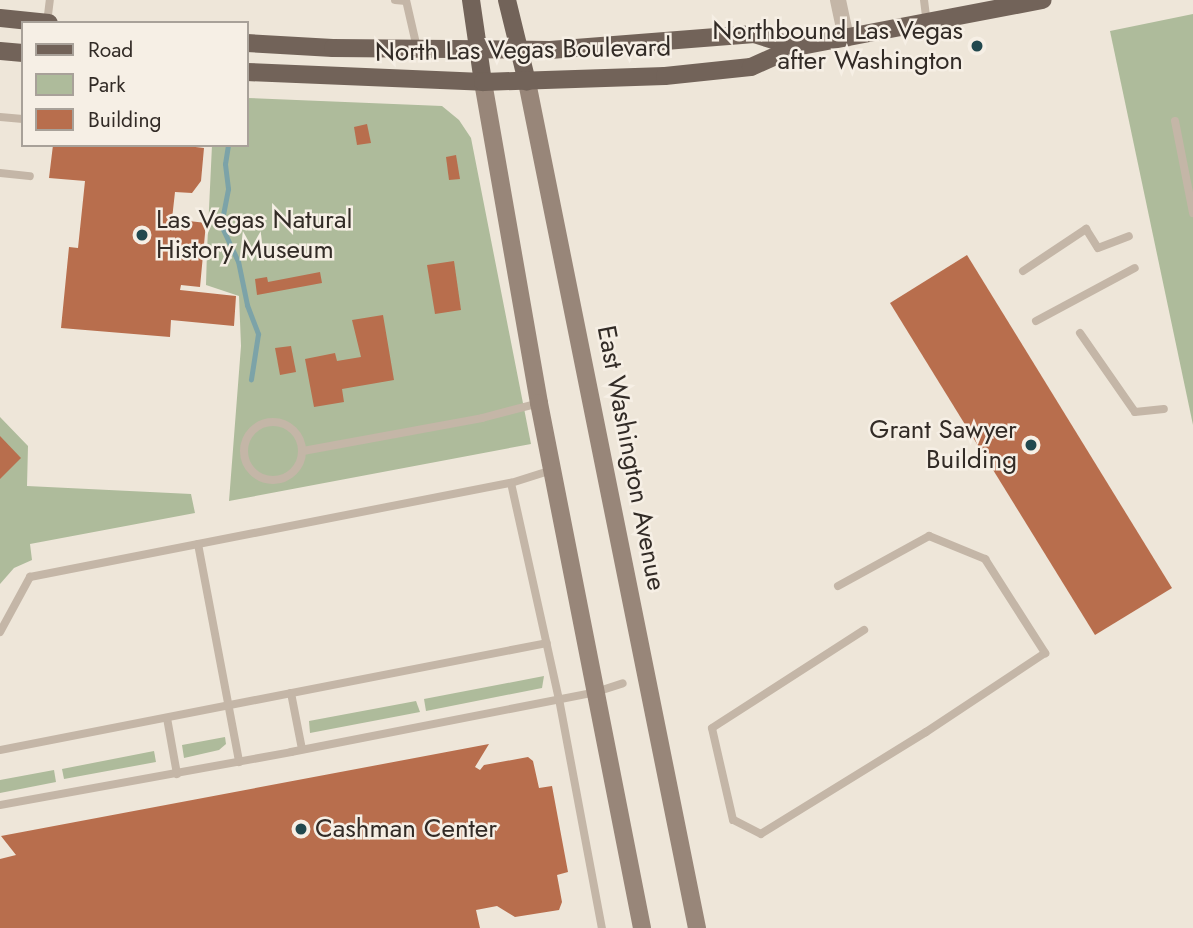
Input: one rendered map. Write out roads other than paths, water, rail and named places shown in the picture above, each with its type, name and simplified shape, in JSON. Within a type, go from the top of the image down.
[{"type":"main road","points":[[471,0],[539,403],[642,928]]},
{"type":"main road","name":"East Washington Avenue","points":[[507,0],[527,82],[697,928]]},
{"type":"main road","name":"North Las Vegas Boulevard","points":[[248,72],[483,82],[665,76],[751,67],[796,47],[927,24],[1040,0]]},
{"type":"main road","points":[[0,18],[29,21]]},
{"type":"main road","name":"North Las Vegas Boulevard","points":[[248,43],[417,50],[520,50],[754,34],[796,47]]},
{"type":"main road","points":[[0,51],[21,53]]},
{"type":"street","points":[[838,0],[846,39]]},
{"type":"lane","points":[[48,21],[50,0]]},
{"type":"lane","points":[[395,0],[406,1],[417,50]]},
{"type":"lane","points":[[924,0],[927,24]]},
{"type":"lane","points":[[0,117],[21,119]]},
{"type":"lane","points":[[1175,121],[1193,213]]},
{"type":"lane","points":[[0,173],[30,176]]},
{"type":"lane","points":[[1023,271],[1086,229],[1098,248],[1129,236]]},
{"type":"lane","points":[[1036,321],[1135,268]]},
{"type":"lane","points":[[1080,333],[1135,412],[1164,409]]},
{"type":"lane","points":[[303,451],[482,418],[539,403]]},
{"type":"lane","points":[[274,421],[283,423],[297,434],[303,451],[301,460],[290,475],[273,480],[256,474],[250,468],[244,450],[250,433],[257,427],[274,421]]},
{"type":"lane","points":[[0,632],[30,577],[512,483],[552,470]]},
{"type":"lane","points":[[512,483],[559,699],[603,928]]},
{"type":"lane","points":[[838,586],[929,536],[985,559],[1045,653],[926,732],[761,834],[733,820],[712,727],[864,630]]},
{"type":"lane","points":[[198,544],[239,762]]},
{"type":"lane","points":[[0,750],[547,643]]},
{"type":"lane","points":[[0,805],[239,762],[596,692],[623,683]]},
{"type":"lane","points":[[291,693],[302,749]]},
{"type":"lane","points":[[167,718],[177,774]]},
{"type":"waterway","points":[[228,147],[225,164],[228,189],[221,225],[238,261],[247,305],[258,334],[251,379]]},
{"type":"place","name":"Northbound Las Vegas after Washington","points":[[977,46]]},
{"type":"place","name":"Las Vegas Natural History Museum","points":[[142,235]]},
{"type":"place","name":"Grant Sawyer Building","points":[[1031,445]]},
{"type":"place","name":"Cashman Center","points":[[301,829]]}]
